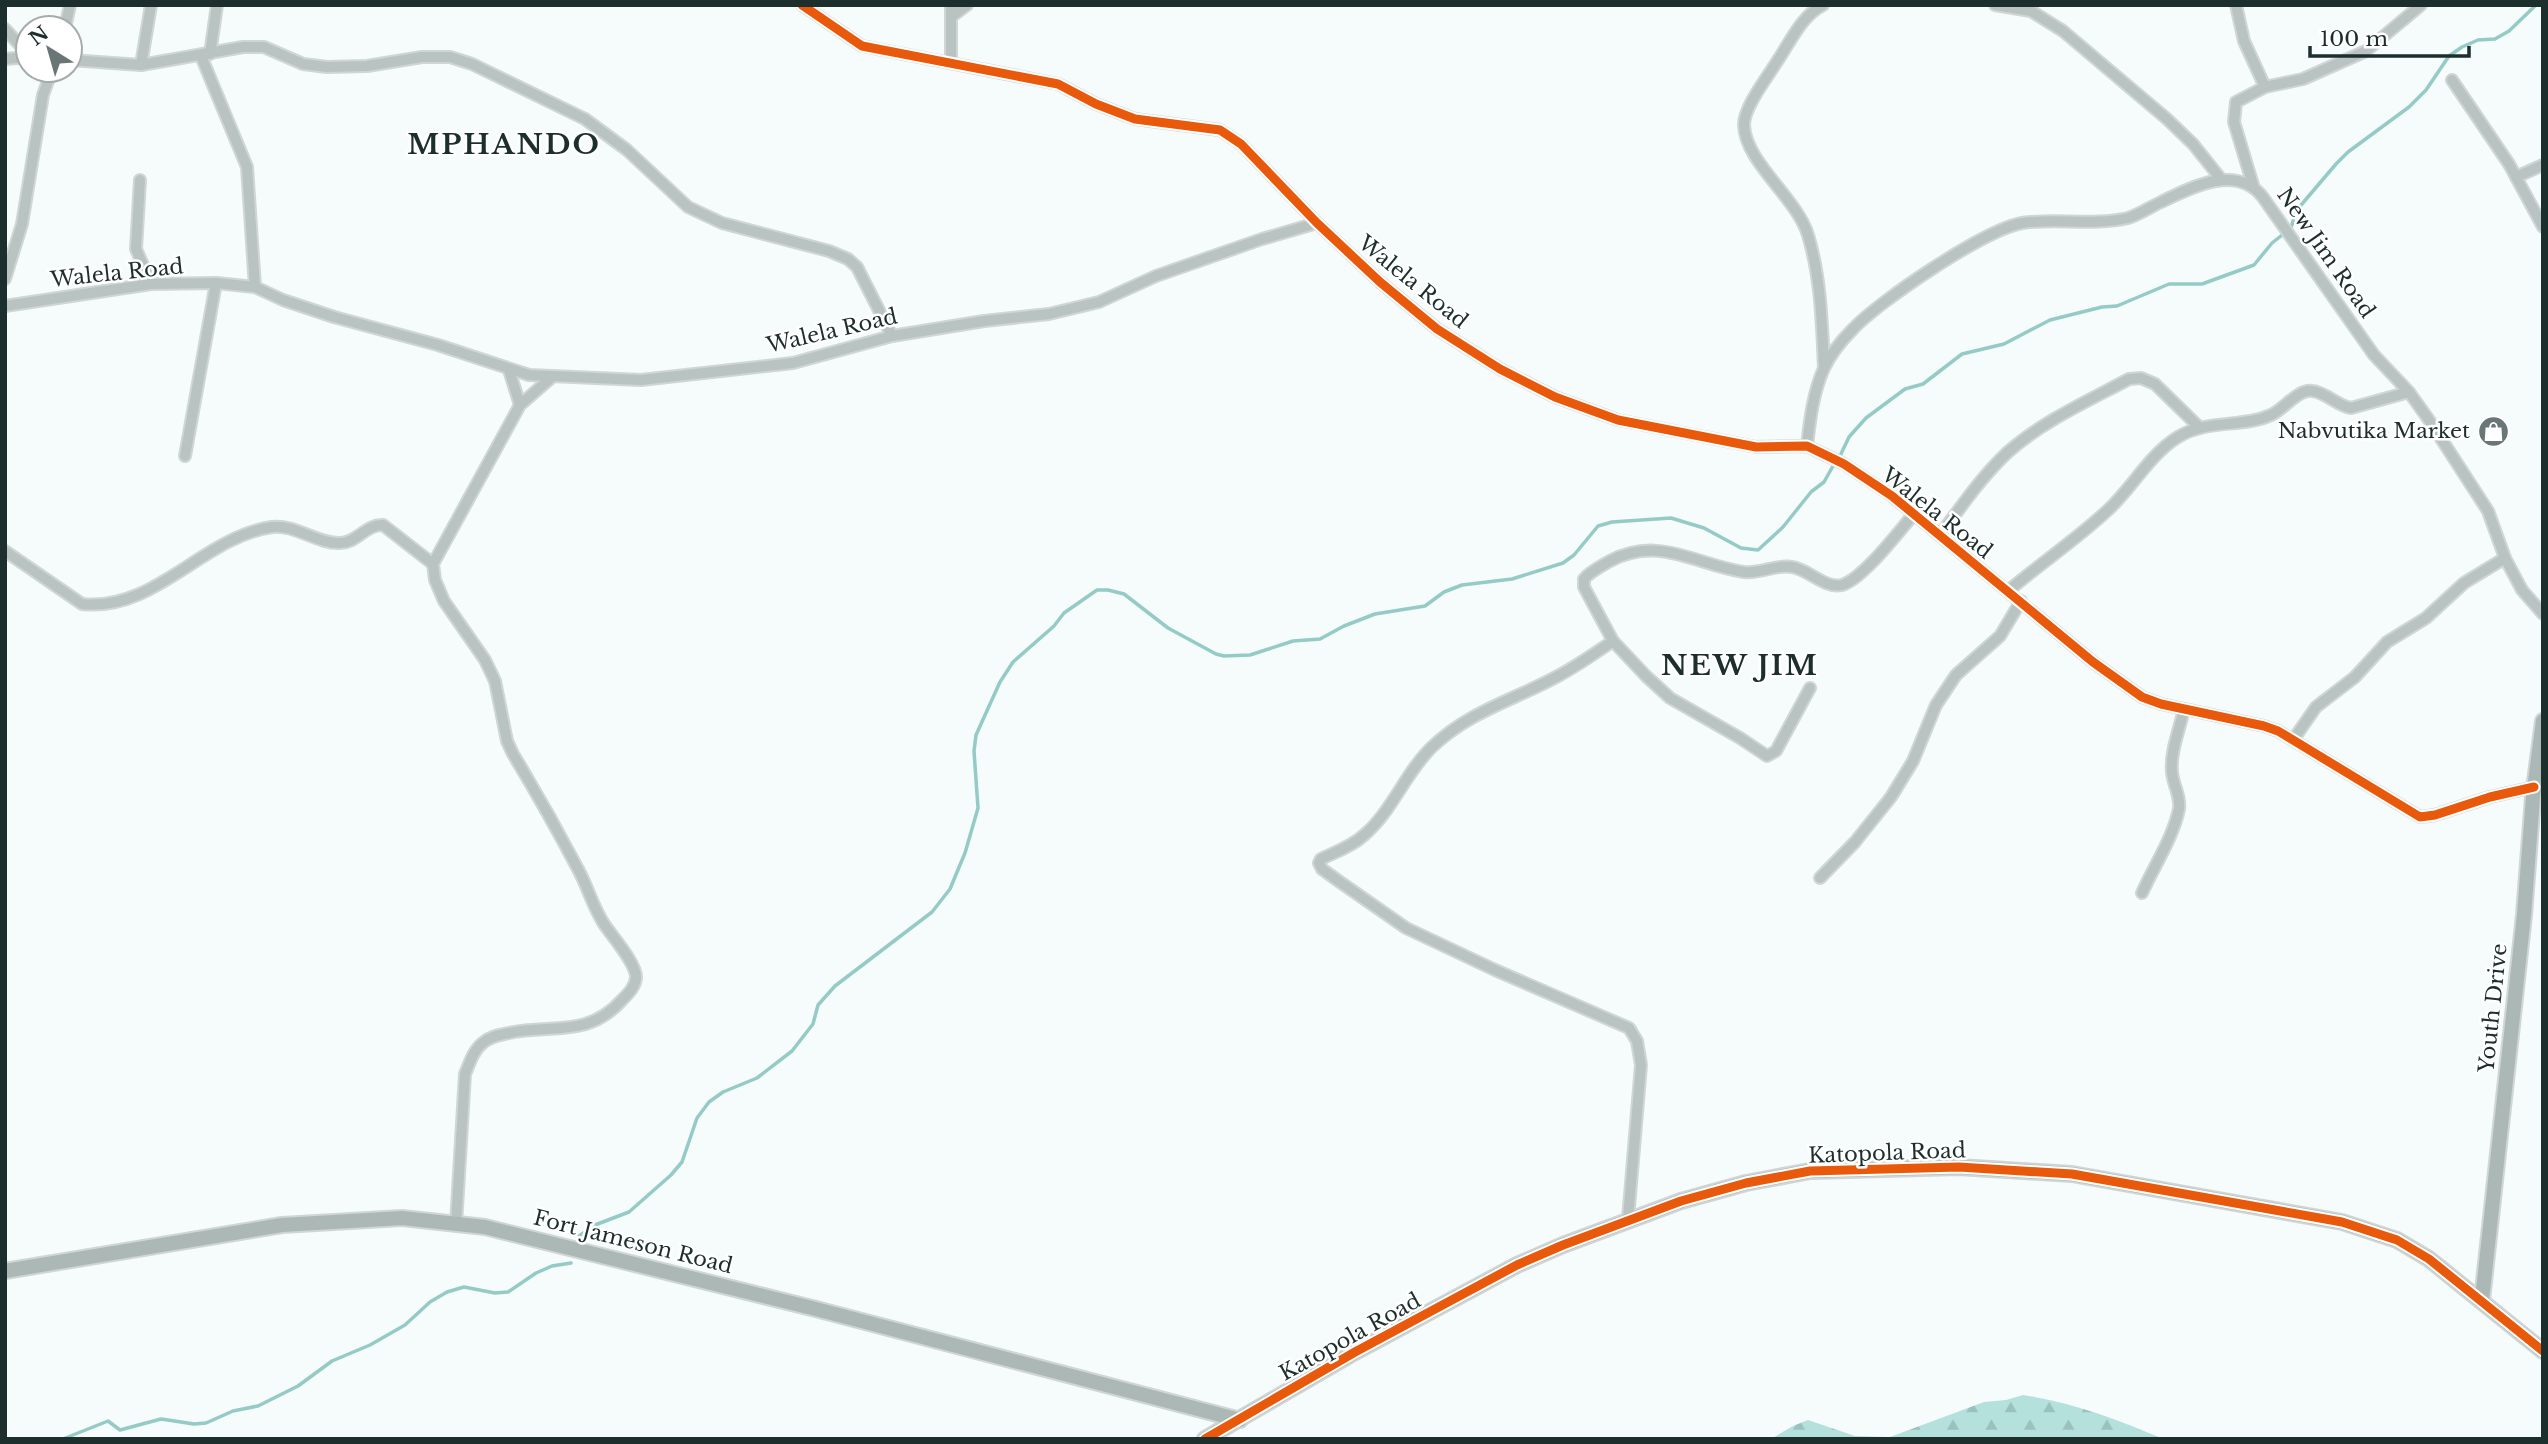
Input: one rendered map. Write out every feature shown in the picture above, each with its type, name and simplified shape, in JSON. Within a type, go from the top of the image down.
[{"type":"street","points":[[141,65],[150,5]]},
{"type":"street","points":[[217,5],[206,55],[247,167],[255,288]]},
{"type":"street","points":[[802,5],[862,46],[951,61],[1058,84],[1096,104],[1135,118],[1220,130],[1241,144],[1317,223]]},
{"type":"street","points":[[951,5],[951,61]]},
{"type":"street","points":[[951,17],[967,5]]},
{"type":"street","points":[[1823,5],[1801,25],[1761,87],[1747,112],[1744,125],[1750,144],[1767,173],[1800,216],[1808,234],[1821,302],[1824,368]]},
{"type":"street","points":[[1807,446],[1812,404],[1824,368],[1836,347],[1853,328],[1879,307],[1963,250],[2020,224],[2111,221],[2131,217],[2163,201],[2221,179],[2193,144],[2167,119],[2049,20],[2031,11],[1995,5]]},
{"type":"street","points":[[2236,5],[2245,41],[2265,87]]},
{"type":"street","points":[[2253,185],[2234,122],[2236,102],[2265,87],[2303,79],[2366,51],[2420,6]]},
{"type":"street","points":[[84,61],[141,65],[243,47],[264,47],[303,64],[327,68],[367,66],[422,57],[450,57],[471,64],[585,119],[627,150],[688,207],[722,223],[829,251],[848,260],[857,267],[892,336]]},
{"type":"street","points":[[2452,80],[2516,177],[2543,227]]},
{"type":"street","points":[[5,279],[22,224],[47,84]]},
{"type":"street","points":[[2516,177],[2543,165]]},
{"type":"street","name":"New Jim Road","points":[[2221,179],[2238,179],[2253,185],[2374,355],[2409,391],[2488,511],[2505,558],[2522,590],[2543,614]]},
{"type":"street","points":[[140,180],[136,249],[151,284]]},
{"type":"street","name":"Walela Road","points":[[5,306],[151,284],[216,283],[255,288],[334,317],[438,345],[509,370],[552,377],[640,380],[793,363],[892,336],[1049,314],[1099,302],[1156,276],[1317,223],[1437,329],[1500,369],[1555,397],[1618,419],[1667,430],[1756,447],[1807,446],[1844,464],[1892,496],[2093,662],[2142,697],[2161,704],[2263,726],[2293,740],[2420,817],[2435,815],[2490,797],[2537,794]]},
{"type":"street","points":[[185,456],[216,283]]},
{"type":"street","points":[[509,370],[520,405]]},
{"type":"street","points":[[456,1224],[465,1074],[474,1053],[482,1043],[495,1036],[527,1029],[553,1030],[582,1026],[598,1020],[633,988],[636,976],[634,964],[621,950],[598,915],[560,834],[513,754],[507,741],[495,681],[485,660],[444,601],[435,580],[433,564],[520,405],[552,377]]},
{"type":"street","points":[[1940,535],[1979,482],[2009,451],[2063,414],[2129,379],[2141,378],[2155,384],[2199,427]]},
{"type":"street","points":[[2008,591],[2109,509],[2159,454],[2178,438],[2199,427],[2260,419],[2274,414],[2302,392],[2313,390],[2351,408],[2409,391]]},
{"type":"street","points":[[1810,688],[1776,751],[1767,756],[1670,698],[1613,642],[1584,587],[1584,579],[1590,572],[1626,553],[1653,550],[1688,556],[1746,572],[1783,566],[1794,567],[1834,586],[1842,585],[1853,579],[1882,551],[1914,514]]},
{"type":"street","points":[[5,551],[82,604],[94,605],[112,603],[151,589],[224,542],[275,527],[338,544],[349,542],[373,526],[383,525],[433,564]]},
{"type":"street","points":[[2293,740],[2316,707],[2355,677],[2387,642],[2426,618],[2464,583],[2505,558]]},
{"type":"street","points":[[1819,878],[1854,842],[1891,797],[1913,761],[1936,705],[1956,675],[2000,636],[2021,601]]},
{"type":"street","points":[[1613,642],[1559,676],[1475,714],[1432,747],[1365,835],[1321,859],[1319,863],[1322,869],[1406,928],[1629,1028],[1637,1041],[1642,1065],[1628,1219]]},
{"type":"street","points":[[2142,893],[2179,807],[2172,763],[2184,709]]},
{"type":"street","name":"Youth Drive","points":[[2482,1300],[2543,721]]},
{"type":"street","name":"Katopola Road","points":[[1205,1439],[1356,1352],[1517,1265],[1628,1219],[1746,1183],[1810,1171],[1959,1167],[2072,1174],[2342,1222],[2397,1240],[2429,1259],[2543,1351]]},
{"type":"street","name":"Fort Jameson Road","points":[[5,1271],[282,1225],[402,1218],[485,1227],[812,1308],[1240,1420]]},
{"type":"green space","points":[[2023,1395],[2078,1407],[2164,1439],[1771,1439],[1808,1420],[1855,1436],[1890,1437],[1984,1402]]},
{"type":"waterway","points":[[1840,456],[1849,437],[1866,418],[1905,389],[1923,384],[1962,354],[2004,344],[2050,320],[2117,306],[2169,284],[2202,284],[2254,265],[2272,243],[2291,228],[2296,211],[2336,164],[2409,107],[2426,90],[2449,56],[2478,40],[2495,39],[2509,31],[2536,5]]},
{"type":"waterway","points":[[579,1236],[595,1225],[629,1212],[671,1175],[682,1162],[697,1118],[709,1102],[723,1092],[757,1078],[792,1051],[813,1024],[818,1005],[835,986],[932,912],[950,889],[965,853],[978,808],[974,751],[976,735],[1000,682],[1013,662],[1054,626],[1064,613],[1097,590],[1124,594],[1168,628],[1216,654],[1250,655],[1293,641],[1320,639],[1375,614],[1425,606],[1444,592],[1462,585],[1512,579],[1563,563],[1574,555],[1598,526],[1612,522],[1671,518],[1704,528],[1741,548],[1758,550],[1783,527],[1811,492],[1824,482],[1833,466]]},
{"type":"waterway","points":[[63,1439],[108,1421],[120,1430],[161,1419],[206,1423],[233,1411],[258,1406],[298,1386],[332,1361],[370,1345],[405,1325],[430,1302],[447,1292],[464,1287],[495,1293],[508,1292],[536,1273],[552,1266],[571,1263]]},
{"type":"cycle path","points":[[802,5],[862,46],[1058,84],[1096,104],[1135,119],[1220,130],[1241,144],[1317,223],[1380,282],[1437,329],[1500,369],[1555,397],[1618,420],[1756,447],[1807,446],[1844,464],[1892,496],[2093,662],[2142,697],[2161,704],[2278,731],[2420,817],[2534,787]]},
{"type":"cycle path","points":[[1205,1439],[1355,1352],[1517,1265],[1681,1201],[1746,1183],[1810,1171],[1959,1167],[2072,1174],[2342,1222],[2397,1240],[2429,1259],[2543,1351]]},
{"type":"place","name":"Nabvutika Market","points":[[2493,431]]},
{"type":"district","name":"MPHANDO","points":[[504,144]]},
{"type":"district","name":"NEW JIM","points":[[1740,665]]}]
